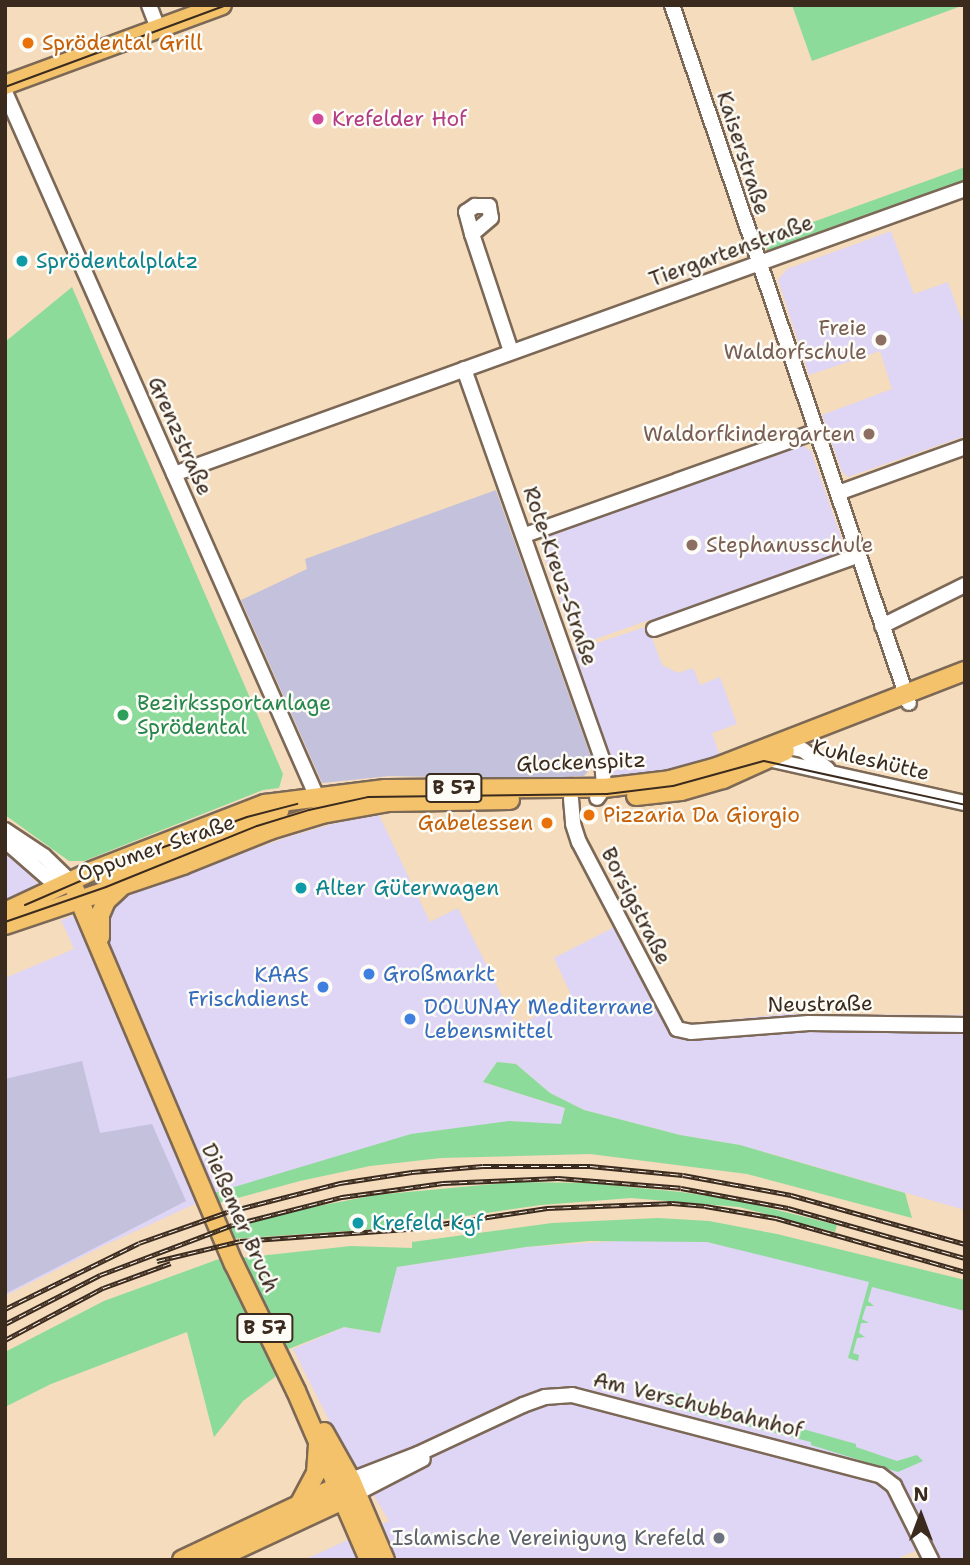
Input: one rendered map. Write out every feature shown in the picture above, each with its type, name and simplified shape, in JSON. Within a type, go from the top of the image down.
[{"type":"main road","points":[[5,85],[222,5]]},
{"type":"main road","name":"Glockenspitz","points":[[766,754],[794,746],[965,671]]},
{"type":"main road","name":"Glockenspitz","points":[[315,803],[407,788],[600,793],[681,791],[723,779],[766,754],[907,698],[965,682]]},
{"type":"main road","name":"Glockenspitz","points":[[315,803],[571,799],[600,793]]},
{"type":"main road","name":"Oppumer Straße","points":[[5,912],[64,884],[242,811],[315,803]]},
{"type":"main road","name":"Oppumer Straße","points":[[5,925],[75,907],[315,803]]},
{"type":"main road","name":"B 57","points":[[75,907],[96,883],[315,803]]},
{"type":"main road","name":"Dießemer Bruch","points":[[64,884],[131,1038],[146,1062]]},
{"type":"main road","points":[[100,948],[100,915],[106,901],[126,884]]},
{"type":"main road","name":"Dießemer Bruch","points":[[75,907],[100,948],[138,1034],[146,1062],[234,1264],[318,1441],[348,1489],[385,1560]]},
{"type":"main road","name":"Dießemer Bruch","points":[[296,1391],[339,1455],[369,1560]]},
{"type":"main road","points":[[300,1503],[316,1473],[318,1441]]},
{"type":"main road","points":[[182,1560],[300,1503],[348,1489]]},
{"type":"main road","points":[[214,1560],[348,1489]]},
{"type":"street","points":[[149,5],[158,29]]},
{"type":"street","name":"Kaiserstraße","points":[[672,5],[757,263],[907,698]]},
{"type":"street","name":"Grenzstraße","points":[[5,92],[174,474],[315,803]]},
{"type":"street","name":"Tiergartenstraße","points":[[174,474],[965,189]]},
{"type":"street","points":[[472,234],[511,351]]},
{"type":"street","name":"Rote-Kreuz-Straße","points":[[464,369],[602,759],[600,793]]},
{"type":"street","points":[[524,535],[817,431]]},
{"type":"street","points":[[838,493],[965,447]]},
{"type":"street","points":[[654,629],[859,555]]},
{"type":"street","points":[[882,626],[933,598],[965,585]]},
{"type":"street","points":[[794,746],[834,773]]},
{"type":"street","name":"Kuhleshütte","points":[[766,754],[834,773],[965,803]]},
{"type":"street","name":"Borsigstraße","points":[[571,799],[573,824],[579,842],[677,1029]]},
{"type":"street","points":[[5,830],[44,856],[64,884]]},
{"type":"street","points":[[5,837],[64,884]]},
{"type":"street","name":"Neustraße","points":[[677,1029],[691,1032],[809,1023],[965,1025]]},
{"type":"street","name":"Am Verschubbahnhof","points":[[348,1489],[464,1438],[491,1420],[545,1397],[572,1395],[880,1475],[894,1486],[932,1560]]},
{"type":"shaded area","name":"Freie Waldorfschule","points":[[891,231],[914,294],[948,282],[965,329],[965,436],[848,477],[842,472],[822,415],[892,389],[880,351],[809,375],[778,280],[787,269]]},
{"type":"shaded area","name":"Stephanusschule","points":[[802,445],[811,451],[844,545],[840,556],[681,613],[646,621],[576,646],[541,548],[544,538]]},
{"type":"shaded area","points":[[496,490],[591,757],[591,768],[584,776],[573,776],[573,780],[390,776],[322,783],[241,600],[307,569],[305,559]]},
{"type":"shaded area","points":[[648,626],[662,665],[678,673],[693,668],[700,685],[720,677],[737,724],[712,733],[720,756],[664,771],[613,776],[570,652]]},
{"type":"shaded area","points":[[379,815],[430,922],[458,908],[517,1026],[572,997],[554,958],[630,919],[684,1024],[784,1014],[965,1015],[965,1210],[740,1145],[680,1135],[584,1110],[550,1093],[516,1064],[497,1062],[483,1082],[565,1108],[561,1125],[509,1121],[206,1199],[103,1246],[5,1296],[5,978],[74,949],[61,920],[285,838],[332,824]]},
{"type":"shaded area","points":[[5,849],[42,888],[5,903]]},
{"type":"shaded area","points":[[82,1061],[100,1133],[152,1124],[186,1201],[5,1294],[5,1079]]},
{"type":"shaded area","points":[[634,1240],[707,1242],[965,1302],[965,1560],[922,1560],[917,1550],[894,1560],[304,1560],[389,1521],[329,1420],[293,1349],[344,1327],[380,1333],[396,1267],[526,1247]]},
{"type":"green space","points":[[792,5],[964,5],[812,61]]},
{"type":"green space","points":[[965,167],[965,180],[767,251],[766,239]]},
{"type":"green space","points":[[72,287],[283,774],[279,788],[263,790],[84,861],[69,861],[5,815],[5,342]]},
{"type":"green space","points":[[497,1062],[516,1064],[550,1093],[584,1110],[680,1135],[740,1145],[905,1193],[912,1218],[747,1174],[590,1154],[441,1158],[370,1166],[300,1181],[208,1206],[204,1196],[411,1134],[509,1121],[561,1124],[565,1108],[483,1082]]},
{"type":"green space","points":[[514,1182],[589,1183],[681,1192],[741,1201],[837,1225],[835,1232],[739,1207],[631,1198],[541,1205],[376,1229],[231,1239],[227,1228],[376,1195]]},
{"type":"green space","points":[[658,1218],[709,1221],[777,1234],[965,1280],[965,1311],[872,1287],[868,1301],[874,1306],[866,1306],[862,1319],[869,1323],[861,1323],[859,1333],[865,1337],[857,1338],[853,1353],[859,1355],[858,1361],[848,1358],[869,1282],[707,1242],[589,1241],[526,1247],[397,1267],[380,1333],[344,1327],[286,1350],[240,1258],[351,1246],[412,1248],[412,1242],[552,1223]]},
{"type":"green space","points":[[219,1259],[277,1370],[275,1377],[243,1401],[214,1437],[187,1332],[51,1384],[5,1407],[5,1352],[104,1301]]},
{"type":"green space","points":[[665,1390],[856,1444],[856,1447],[897,1461],[917,1455],[923,1461],[898,1472],[811,1445],[811,1442],[666,1406],[662,1398]]},
{"type":"tram line","points":[[5,87],[227,5]]},
{"type":"tram line","points":[[5,922],[106,887],[257,826],[309,810],[368,797],[607,794],[673,786],[764,761],[965,805]]},
{"type":"tram line","points":[[25,905],[136,857],[247,817],[297,804]]},
{"type":"railway","points":[[5,1309],[139,1243],[227,1212],[340,1183],[412,1172],[483,1166],[590,1166],[683,1175],[791,1195],[965,1244]]},
{"type":"railway","points":[[5,1324],[100,1275],[232,1225],[342,1197],[443,1183],[558,1178],[681,1188],[788,1208],[965,1258]]},
{"type":"railway","points":[[157,1261],[240,1241],[408,1229],[547,1208],[672,1203],[776,1218],[965,1272]]},
{"type":"railway","points":[[5,1340],[103,1288],[171,1263]]},
{"type":"place","name":"Sprödental Grill","points":[[28,43]]},
{"type":"place","name":"Krefelder Hof","points":[[318,119]]},
{"type":"place","name":"Sprödentalplatz","points":[[22,261]]},
{"type":"place","name":"Freie Waldorfschule","points":[[881,340]]},
{"type":"place","name":"Waldorfkindergarten","points":[[869,434]]},
{"type":"place","name":"Stephanusschule","points":[[692,545]]},
{"type":"place","name":"Bezirkssportanlage Sprödental","points":[[123,715]]},
{"type":"place","name":"Pizzaria Da Giorgio","points":[[589,815]]},
{"type":"place","name":"Gabelessen","points":[[547,823]]},
{"type":"place","name":"Alter Güterwagen","points":[[301,888]]},
{"type":"place","name":"Großmarkt","points":[[369,974]]},
{"type":"place","name":"KAAS Frischdienst","points":[[323,987]]},
{"type":"place","name":"DOLUNAY Mediterrane Lebensmittel","points":[[410,1019]]},
{"type":"place","name":"Krefeld Kgf","points":[[358,1223]]},
{"type":"place","name":"Islamische Vereinigung Krefeld","points":[[719,1538]]}]
